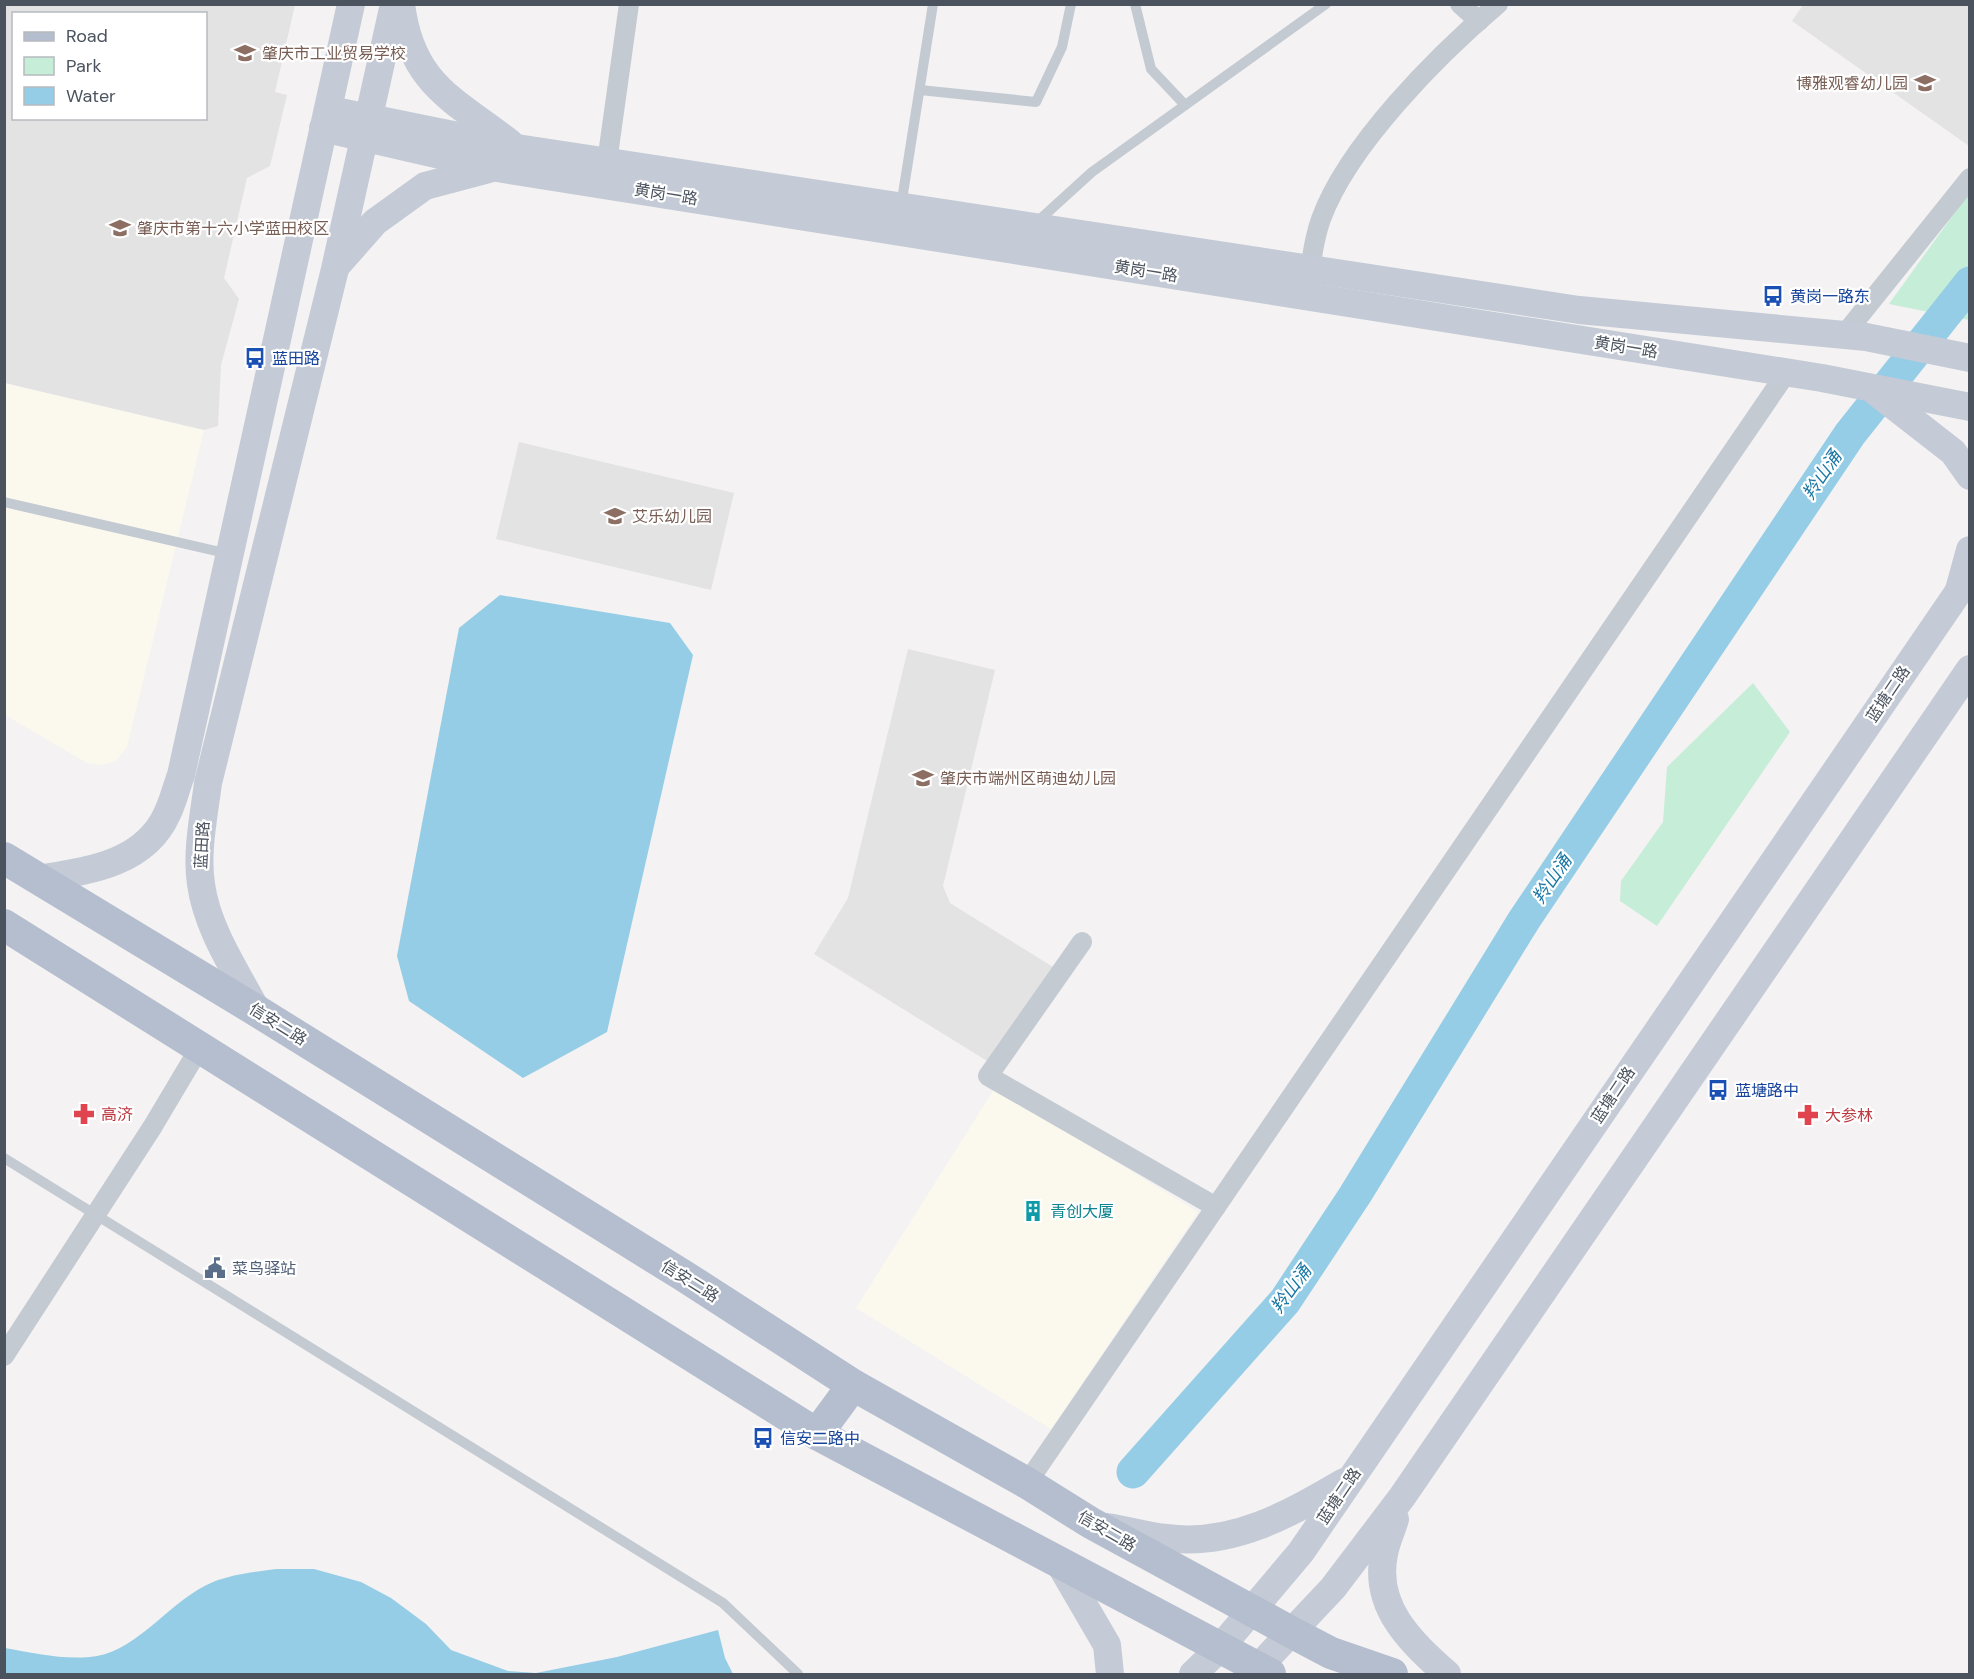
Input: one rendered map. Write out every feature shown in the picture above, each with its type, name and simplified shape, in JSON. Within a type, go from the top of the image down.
[{"type":"main road","points":[[37,879],[90,871],[136,852],[154,834],[167,815],[181,775],[351,4]]},
{"type":"main road","name":"蓝田路","points":[[257,1011],[208,915],[200,883],[202,825],[211,771],[335,269],[394,4]]},
{"type":"main road","points":[[335,269],[375,222],[425,186],[507,158],[428,78],[404,26],[401,4]]},
{"type":"main road","name":"黄岗一路","points":[[325,119],[507,158],[1309,283],[1855,336],[1970,358]]},
{"type":"main road","name":"黄岗一路","points":[[507,158],[607,162],[1032,226],[1309,283],[1959,404]]},
{"type":"main road","points":[[1870,387],[1930,431],[1953,452],[1970,476]]},
{"type":"main road","name":"蓝塘二路","points":[[1192,1674],[1220,1648],[1301,1552],[1964,583],[1970,550]]},
{"type":"main road","points":[[4,925],[817,1434],[1061,1566],[1220,1648],[1260,1673],[1291,1632],[1333,1588],[1402,1497],[1970,669]]},
{"type":"main road","name":"信安二路","points":[[4,858],[257,1011],[684,1276],[853,1385],[1028,1483],[1091,1523],[1330,1653],[1392,1674]]},
{"type":"main road","points":[[817,1434],[853,1385]]},
{"type":"main road","points":[[1091,1523],[1167,1539],[1197,1540],[1233,1535],[1274,1522],[1351,1478]]},
{"type":"main road","points":[[1402,1497],[1384,1554],[1383,1579],[1386,1599],[1399,1627],[1447,1674]]},
{"type":"main road","points":[[1061,1566],[1107,1645],[1110,1674]]},
{"type":"street","points":[[1460,4],[1479,21]]},
{"type":"street","points":[[1309,283],[1322,217],[1339,181],[1382,121],[1498,4]]},
{"type":"street","points":[[607,162],[630,6]]},
{"type":"street","points":[[1855,336],[1970,178]]},
{"type":"street","points":[[1028,1483],[1787,372]]},
{"type":"street","points":[[1082,942],[988,1076],[1216,1207]]},
{"type":"street","points":[[4,1356],[96,1215],[200,1047]]},
{"type":"lane","points":[[901,206],[933,4]]},
{"type":"lane","points":[[920,90],[1036,102],[1062,48],[1071,4]]},
{"type":"lane","points":[[1135,4],[1151,69],[1185,105]]},
{"type":"lane","points":[[1032,226],[1092,172],[1326,4]]},
{"type":"lane","points":[[4,502],[230,554]]},
{"type":"lane","points":[[4,1158],[723,1603],[798,1674]]},
{"type":"shaded area","name":"肇庆市第十六小学蓝田校区","points":[[5,4],[295,5],[275,92],[287,95],[270,166],[247,178],[224,278],[239,299],[221,365],[218,426],[204,430],[5,383]]},
{"type":"shaded area","name":"博雅观睿幼儿园","points":[[1803,5],[1969,5],[1969,146],[1792,21]]},
{"type":"shaded area","points":[[5,383],[204,430],[127,747],[117,760],[103,765],[87,763],[5,715]]},
{"type":"shaded area","name":"艾乐幼儿园","points":[[519,442],[734,493],[711,590],[496,539]]},
{"type":"shaded area","name":"肇庆市端州区萌迪幼儿园","points":[[908,649],[995,670],[943,886],[950,903],[1058,970],[992,1064],[814,954],[848,898]]},
{"type":"shaded area","points":[[995,1088],[1198,1212],[1051,1429],[856,1308]]},
{"type":"green space","points":[[1969,193],[1969,320],[1889,304]]},
{"type":"green space","points":[[1753,683],[1790,732],[1657,926],[1620,901],[1621,881],[1663,822],[1667,767]]},
{"type":"water","points":[[500,595],[670,623],[693,655],[607,1032],[523,1078],[409,1001],[397,956],[459,628]]},
{"type":"water","points":[[276,1569],[314,1569],[361,1582],[391,1598],[426,1624],[451,1650],[508,1671],[536,1673],[617,1657],[718,1630],[725,1658],[733,1674],[5,1674],[5,1648],[62,1657],[97,1656],[127,1644],[198,1589],[236,1575]]},
{"type":"waterway","name":"羚山涌","points":[[1133,1472],[1285,1301],[1355,1195],[1524,920],[1850,434],[1970,283]]},
{"type":"place","name":"肇庆市工业贸易学校","points":[[245,53]]},
{"type":"place","name":"博雅观睿幼儿园","points":[[1925,83]]},
{"type":"place","name":"肇庆市第十六小学蓝田校区","points":[[120,228]]},
{"type":"place","name":"黄岗一路东","points":[[1773,296]]},
{"type":"place","name":"蓝田路","points":[[255,358]]},
{"type":"place","name":"艾乐幼儿园","points":[[615,516]]},
{"type":"place","name":"肇庆市端州区萌迪幼儿园","points":[[923,778]]},
{"type":"place","name":"蓝塘路中","points":[[1718,1090]]},
{"type":"place","name":"高济","points":[[84,1114]]},
{"type":"place","name":"大参林","points":[[1808,1115]]},
{"type":"place","name":"青创大厦","points":[[1033,1211]]},
{"type":"place","name":"菜鸟驿站","points":[[215,1268]]},
{"type":"place","name":"信安二路中","points":[[763,1438]]}]
